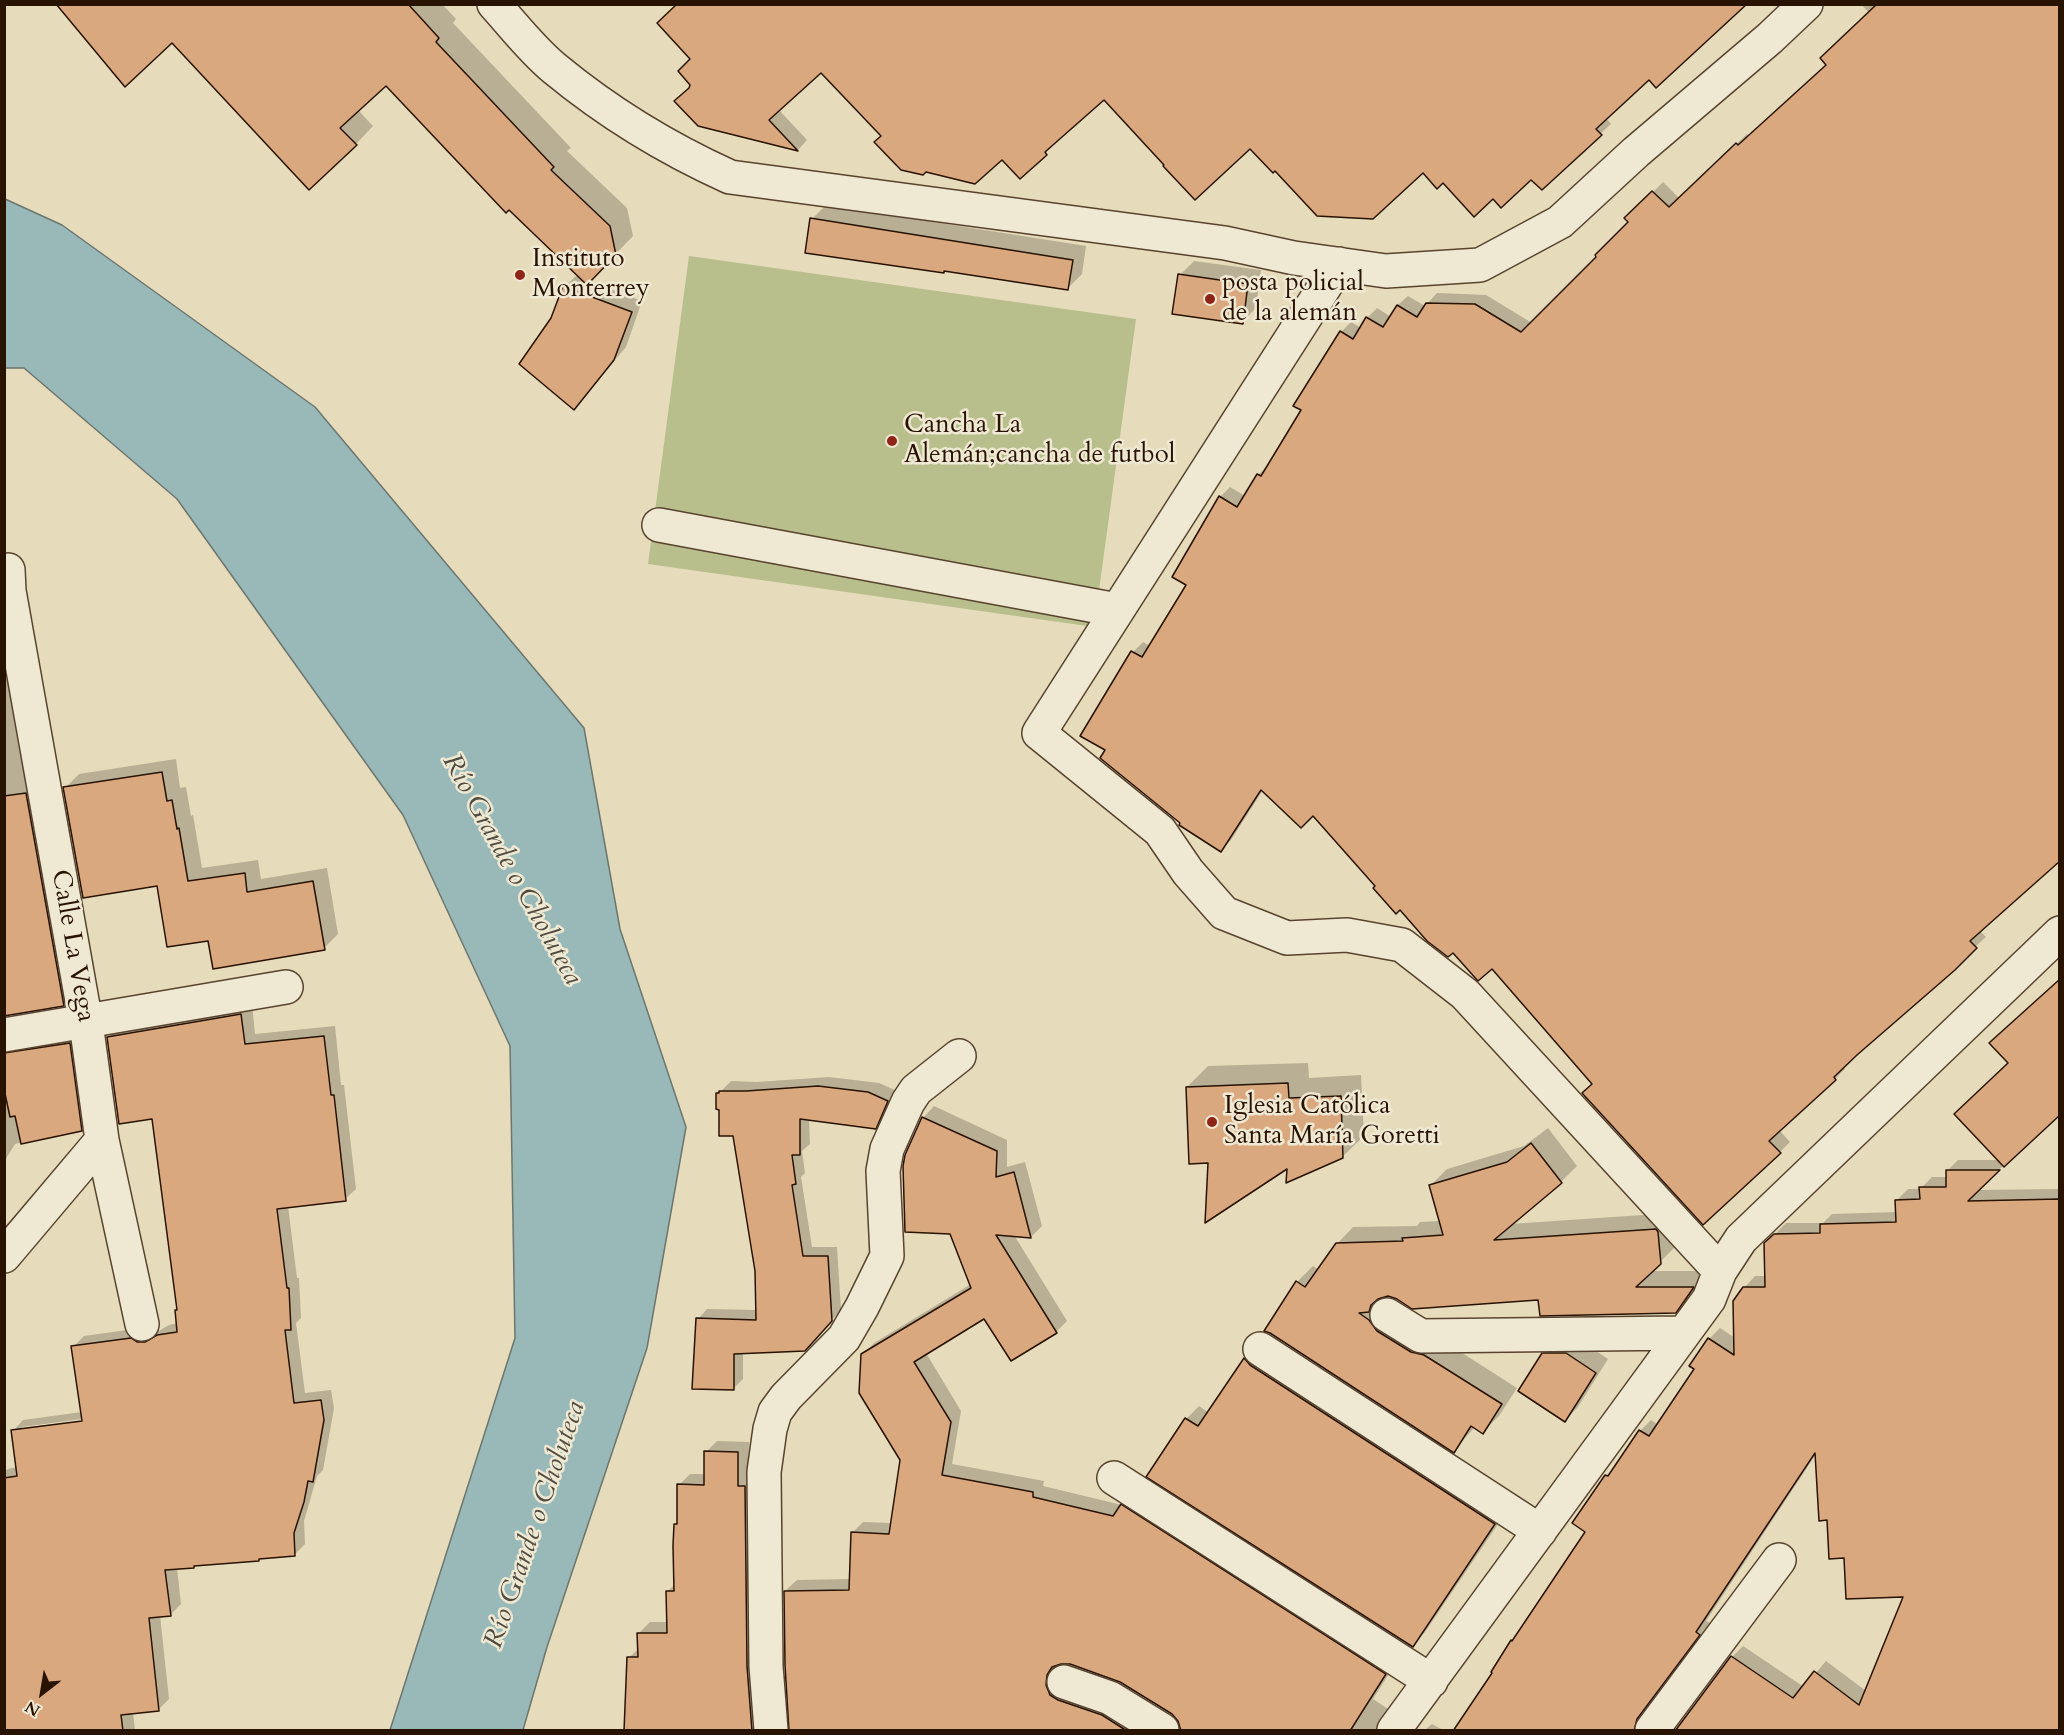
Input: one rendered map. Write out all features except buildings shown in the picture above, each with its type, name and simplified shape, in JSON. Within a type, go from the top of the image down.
[{"type":"street","points":[[494,4],[552,67],[611,111],[698,163],[730,177],[1225,243],[1294,258],[1386,271],[1480,265],[1560,222],[1635,152],[1770,38],[1806,4]]},
{"type":"street","points":[[1339,264],[1039,733],[1160,831],[1188,872],[1224,913],[1287,938],[1347,935],[1402,945],[1465,994],[1720,1271]]},
{"type":"street","points":[[659,525],[1117,610]]},
{"type":"street","name":"Calle La Vega","points":[[4,571],[8,570],[9,591],[86,1023],[102,1140],[142,1324]]},
{"type":"street","points":[[1394,1731],[1709,1299],[1720,1271],[1741,1239],[2060,933]]},
{"type":"street","points":[[4,1035],[86,1023],[286,987]]},
{"type":"street","points":[[771,1731],[766,1666],[764,1472],[770,1429],[775,1412],[786,1397],[844,1338],[862,1307],[887,1256],[884,1171],[887,1149],[908,1102],[916,1090],[960,1056]]},
{"type":"street","points":[[4,1256],[102,1140]]},
{"type":"street","points":[[1388,1315],[1421,1336],[1683,1333]]},
{"type":"street","points":[[1260,1349],[1540,1531]]},
{"type":"street","points":[[1113,1478],[1431,1681]]},
{"type":"street","points":[[1652,1731],[1779,1560]]},
{"type":"street","points":[[1064,1682],[1110,1698],[1162,1731]]},
{"type":"green space","name":"Cancha La Alemán;cancha de futbol","points":[[689,256],[1136,319],[1094,627],[648,564]]},
{"type":"water","name":"Río Grande o Choluteca","points":[[5,199],[62,225],[315,407],[584,728],[620,929],[686,1127],[647,1348],[547,1647],[523,1730],[390,1730],[515,1338],[510,1046],[403,815],[177,499],[24,368],[5,368]]},
{"type":"place","name":"Instituto Monterrey","points":[[520,275]]},
{"type":"place","name":"posta policial de la alemán","points":[[1210,299]]},
{"type":"place","name":"Cancha La Alemán;cancha de futbol","points":[[892,441]]},
{"type":"place","name":"Iglesia Católica Santa María Goretti","points":[[1212,1122]]}]
